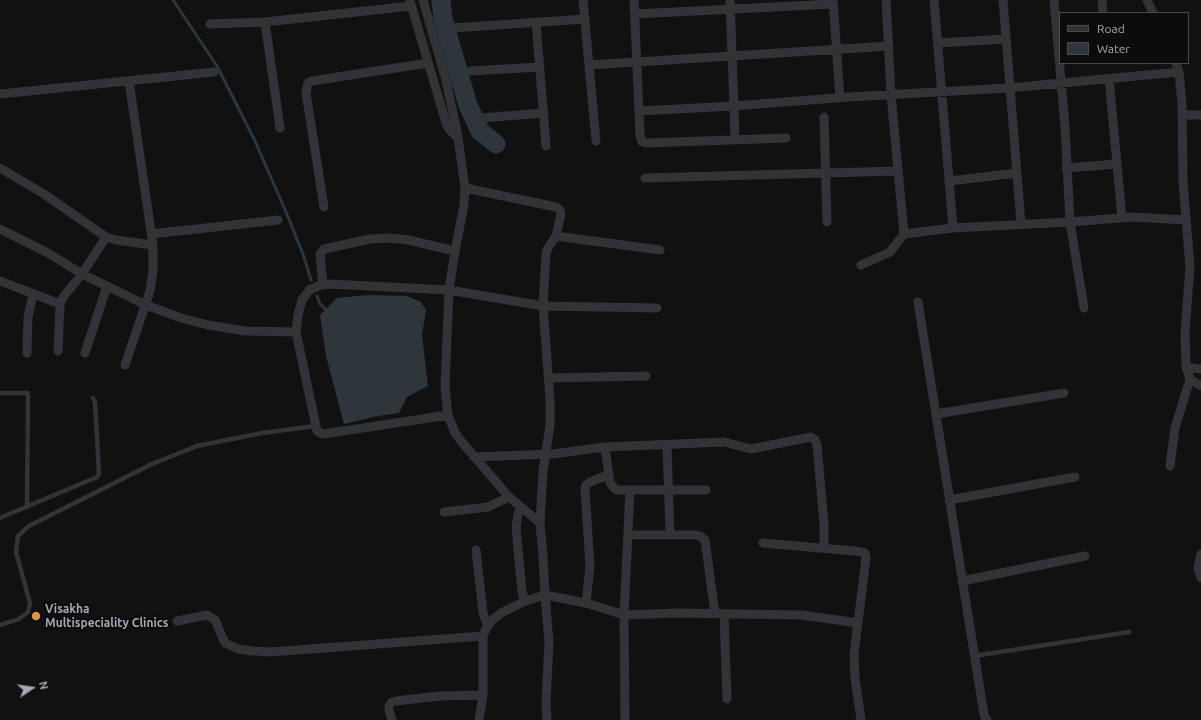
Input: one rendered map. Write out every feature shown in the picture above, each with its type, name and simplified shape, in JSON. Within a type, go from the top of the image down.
[{"type":"street","points":[[423,0],[446,80],[458,138],[465,188],[464,205],[449,290],[445,386],[448,415],[455,434],[474,457],[509,497],[540,523]]},
{"type":"street","points":[[583,0],[596,141]]},
{"type":"street","points":[[634,0],[639,111],[642,142],[786,138]]},
{"type":"street","points":[[861,265],[890,252],[904,234],[891,95],[886,0]]},
{"type":"street","points":[[934,0],[953,228]]},
{"type":"street","points":[[1003,0],[1021,224]]},
{"type":"street","points":[[1054,0],[1059,59]]},
{"type":"street","points":[[1102,0],[1103,12]]},
{"type":"street","points":[[1147,0],[1153,12]]},
{"type":"street","points":[[635,14],[730,5],[833,2],[840,98]]},
{"type":"street","points":[[210,24],[265,22],[411,3],[446,123],[449,129],[458,138]]},
{"type":"street","points":[[730,5],[735,140]]},
{"type":"street","points":[[453,28],[585,18]]},
{"type":"street","points":[[265,22],[280,128]]},
{"type":"street","points":[[536,22],[546,146]]},
{"type":"street","points":[[938,43],[1006,39]]},
{"type":"street","points":[[589,65],[888,46]]},
{"type":"street","points":[[324,207],[306,93],[308,83],[312,81],[428,63]]},
{"type":"street","points":[[1059,64],[1070,222],[1084,308]]},
{"type":"street","points":[[470,71],[540,67]]},
{"type":"street","points":[[639,111],[1060,84],[1109,79],[1177,67],[1182,114],[1183,182],[1190,267],[1185,332],[1186,367],[1190,379],[1175,428],[1170,466]]},
{"type":"street","points":[[0,94],[214,72]]},
{"type":"street","points":[[1109,79],[1122,218]]},
{"type":"street","points":[[124,365],[146,304],[152,282],[153,271],[153,245],[129,81]]},
{"type":"street","points":[[481,118],[544,113]]},
{"type":"street","points":[[1182,114],[1201,115]]},
{"type":"street","points":[[824,117],[827,222]]},
{"type":"street","points":[[1066,168],[1117,164]]},
{"type":"street","points":[[0,168],[44,194],[106,236],[116,240],[153,245]]},
{"type":"street","points":[[645,178],[898,171]]},
{"type":"street","points":[[949,181],[1017,173]]},
{"type":"street","points":[[465,188],[556,207],[560,210],[561,214],[556,236],[546,253],[543,306],[549,378],[550,425],[543,471],[540,523],[548,622],[546,720]]},
{"type":"street","points":[[904,234],[953,228],[1133,217],[1186,220]]},
{"type":"street","points":[[151,234],[278,220]]},
{"type":"street","points":[[0,229],[48,253],[82,274],[146,304],[181,318],[208,325],[245,331],[296,332]]},
{"type":"street","points":[[58,352],[60,304],[64,296],[82,274],[106,236]]},
{"type":"street","points":[[556,236],[660,250]]},
{"type":"street","points":[[323,285],[320,254],[324,249],[370,239],[390,238],[408,240],[455,251]]},
{"type":"street","points":[[0,281],[60,304]]},
{"type":"street","points":[[448,415],[323,434],[317,431],[296,332],[302,300],[309,290],[330,284],[449,290],[543,306],[657,308]]},
{"type":"street","points":[[85,353],[107,286]]},
{"type":"street","points":[[27,353],[28,321],[33,294]]},
{"type":"street","points":[[918,302],[974,656],[984,715],[987,720]]},
{"type":"street","points":[[1186,367],[1201,369]]},
{"type":"street","points":[[549,378],[646,376]]},
{"type":"street","points":[[1190,379],[1201,386]]},
{"type":"street","points":[[936,414],[1064,393]]},
{"type":"street","points":[[474,457],[546,454],[604,447],[724,442],[752,449],[811,437],[815,440],[817,445],[824,524],[824,548]]},
{"type":"street","points":[[667,445],[670,535]]},
{"type":"street","points":[[604,447],[610,484],[616,490],[706,490]]},
{"type":"street","points":[[586,604],[590,566],[585,490],[586,485],[590,482],[608,475]]},
{"type":"street","points":[[949,500],[1075,477]]},
{"type":"street","points":[[625,720],[624,614],[630,490]]},
{"type":"street","points":[[444,512],[488,507],[509,497]]},
{"type":"street","points":[[521,507],[516,520],[516,528],[522,592],[525,601]]},
{"type":"street","points":[[629,535],[696,535],[705,540],[720,614],[727,699]]},
{"type":"street","points":[[763,543],[856,550],[865,553],[866,558],[854,654],[855,678],[861,720]]},
{"type":"street","points":[[476,550],[483,613],[488,626]]},
{"type":"street","points":[[1201,554],[1198,568],[1201,578]]},
{"type":"street","points":[[962,581],[1085,556]]},
{"type":"street","points":[[479,720],[483,695],[483,636],[491,620],[501,613],[525,601],[545,595],[624,614],[677,613],[802,615],[858,624]]},
{"type":"street","points":[[177,621],[207,615],[214,620],[225,643],[238,650],[271,652],[483,636]]},
{"type":"street","points":[[392,720],[389,706],[392,702],[439,696],[483,695]]},
{"type":"lane","points":[[0,393],[28,393],[27,507]]},
{"type":"lane","points":[[0,518],[97,478],[99,473],[95,402],[93,398]]},
{"type":"lane","points":[[0,625],[19,619],[28,612],[30,603],[16,552],[18,536],[29,526],[152,464],[197,446],[262,433],[315,426]]},
{"type":"lane","points":[[974,656],[1129,632]]},
{"type":"water","points":[[368,295],[407,296],[421,302],[426,310],[422,335],[428,386],[407,397],[399,413],[344,424],[326,356],[320,315],[337,298]]},
{"type":"waterway","points":[[173,0],[217,66],[255,141],[303,254],[311,280]]},
{"type":"waterway","points":[[441,0],[443,19],[468,105],[480,131],[496,144]]},
{"type":"waterway","points":[[317,296],[320,304],[328,312]]},
{"type":"place","name":"Visakha Multispeciality Clinics","points":[[36,616]]}]
